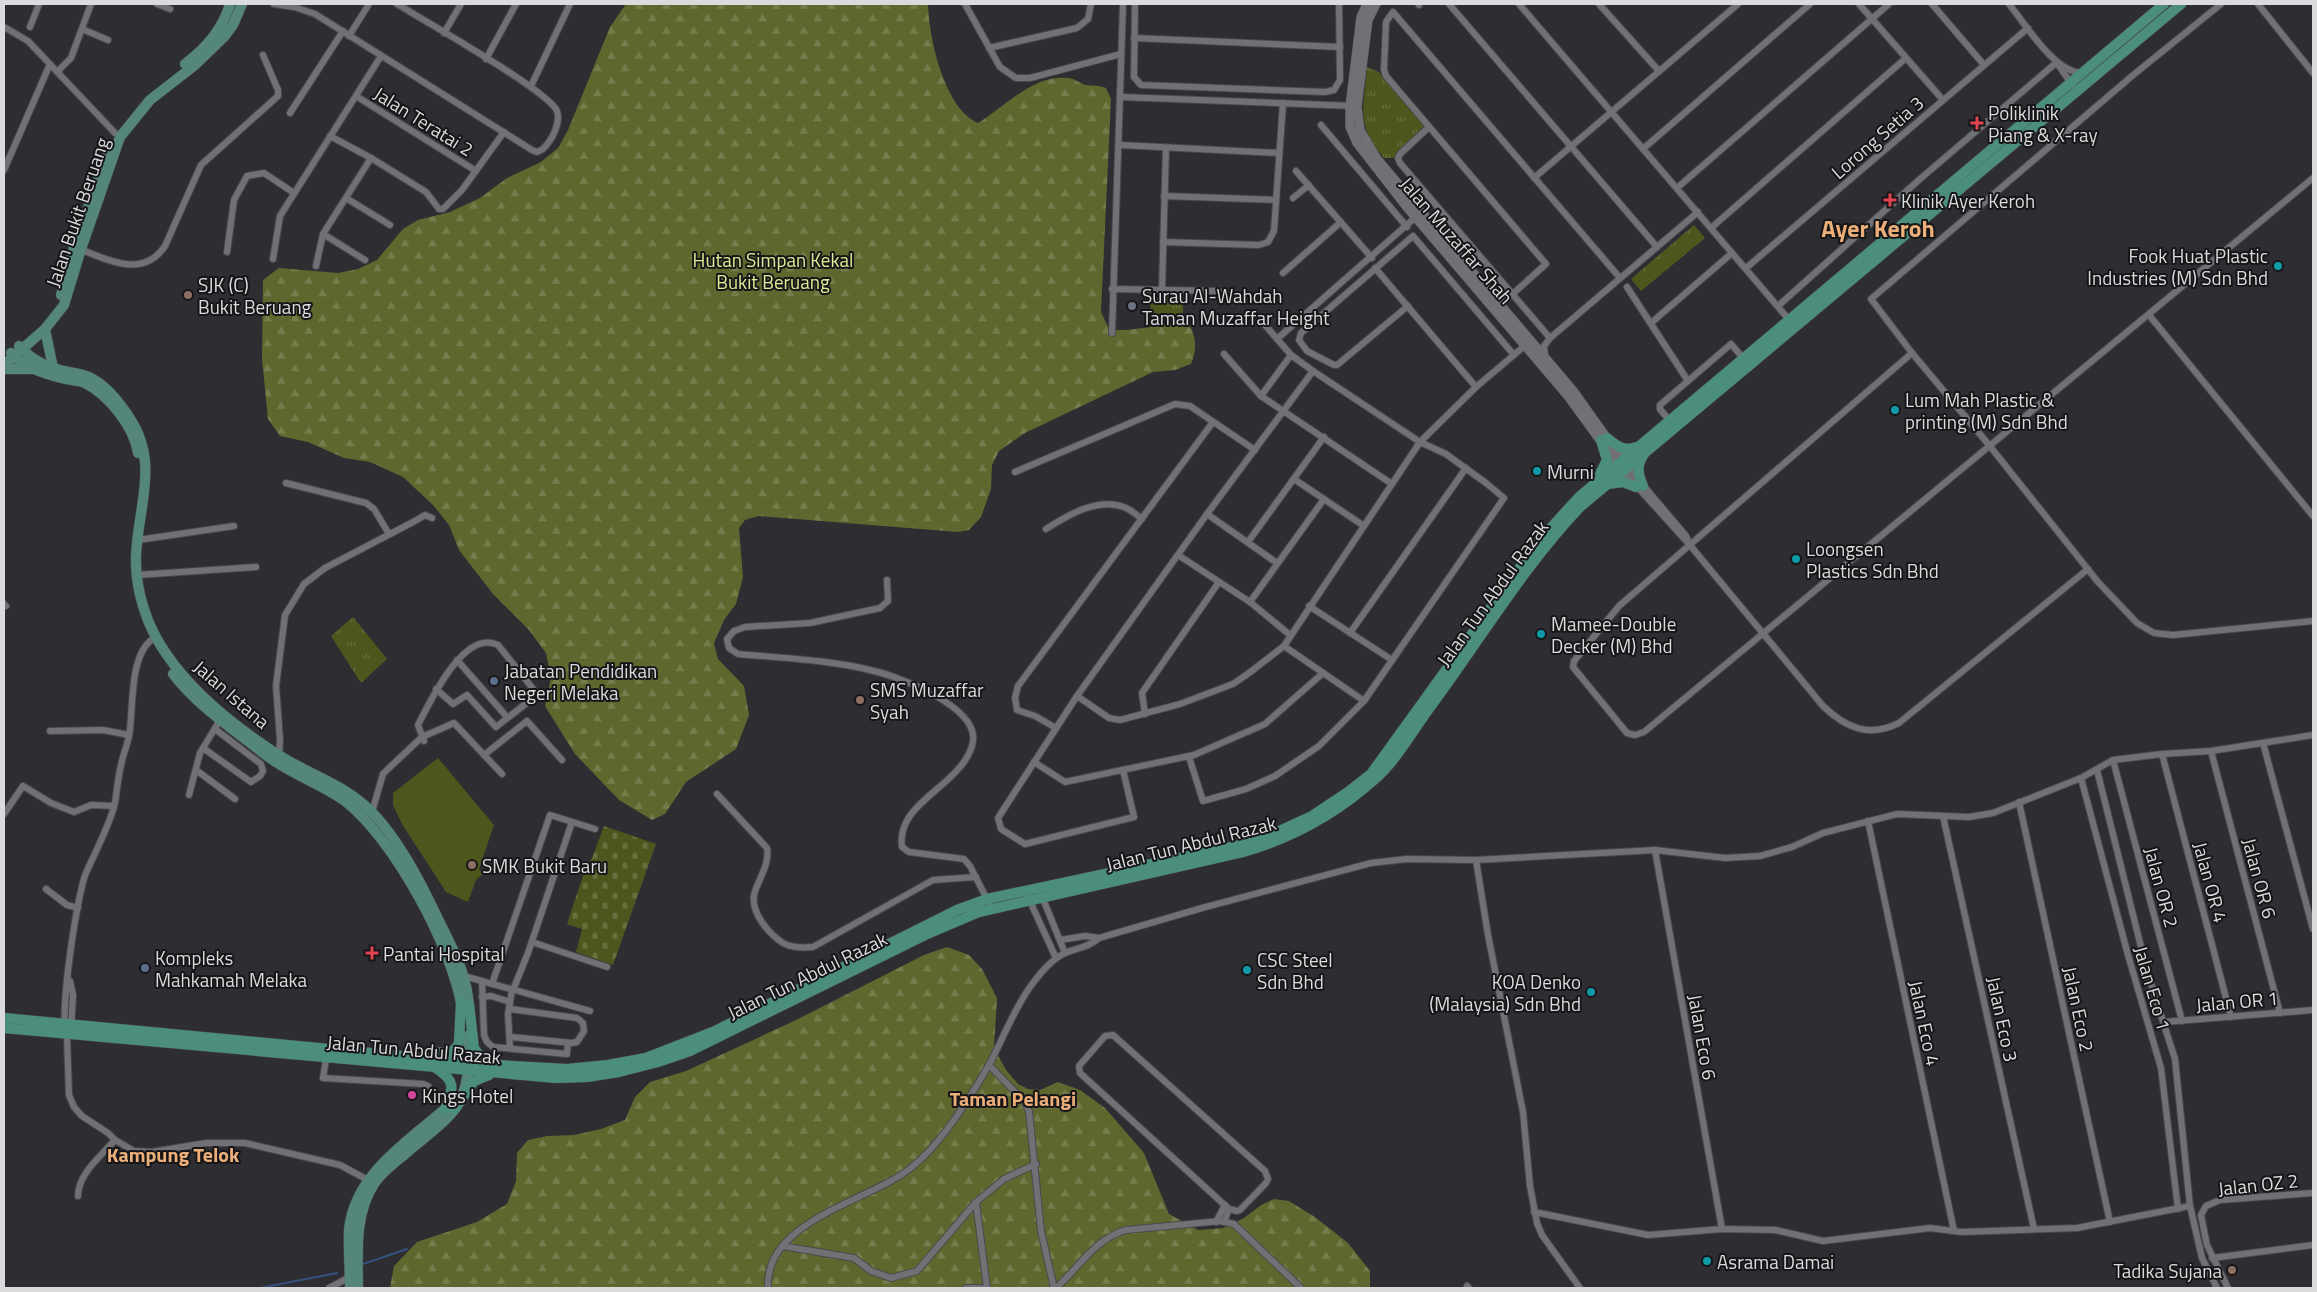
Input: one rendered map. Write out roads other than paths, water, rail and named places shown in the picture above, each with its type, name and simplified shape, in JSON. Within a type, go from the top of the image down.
[{"type":"highway","name":"Jalan Tun Abdul Razak","points":[[2073,87],[2083,73],[2164,4]]},
{"type":"highway","name":"Jalan Tun Abdul Razak","points":[[4,1028],[374,1052],[497,1069],[568,1069],[608,1065],[646,1058],[713,1032],[957,910],[1028,896],[1241,845],[1290,827],[1348,792],[1371,774],[1550,527],[1622,465],[1653,444],[1792,323],[2073,87],[2181,4]]},
{"type":"highway","name":"Jalan Tun Abdul Razak","points":[[1622,465],[1638,447],[1743,358],[1792,323]]},
{"type":"highway","points":[[1604,439],[1626,449],[1638,447]]},
{"type":"highway","points":[[1597,486],[1607,464],[1604,439]]},
{"type":"highway","points":[[1597,486],[1623,482],[1639,487],[1638,464],[1653,444]]},
{"type":"highway","points":[[374,1052],[452,1051],[459,1043],[465,1003]]},
{"type":"highway","points":[[450,1109],[474,1082],[497,1069],[478,1054],[474,1048],[465,1003]]},
{"type":"highway","name":"Jalan Tun Abdul Razak","points":[[4,1018],[68,1031],[326,1059],[436,1068],[465,1066]]},
{"type":"highway","points":[[436,1068],[445,1074],[452,1083],[450,1109]]},
{"type":"main road","name":"Jalan Bukit Beruang","points":[[4,364],[42,324],[58,302],[115,133],[146,94],[206,44],[218,30],[230,4]]},
{"type":"main road","name":"Jalan Bukit Beruang","points":[[14,353],[45,329],[64,305],[77,248],[120,137],[150,100],[195,65],[219,43],[233,25],[242,4]]},
{"type":"main road","name":"Jalan Muzaffar Shah","points":[[1367,4],[1361,17],[1354,106],[1358,125],[1363,136],[1419,215],[1498,307],[1604,439]]},
{"type":"main road","name":"Jalan Muzaffar Shah","points":[[1354,106],[1368,20],[1376,4]]},
{"type":"main road","points":[[45,329],[53,368]]},
{"type":"main road","name":"Jalan Muzaffar Shah","points":[[1528,344],[1545,358],[1574,392],[1622,465]]},
{"type":"main road","name":"Jalan Istana","points":[[14,353],[53,368],[94,379],[115,398],[139,433],[147,460],[136,575],[153,638],[194,688],[278,759],[347,792],[372,812],[396,845],[430,902],[464,976],[464,1091],[450,1109]]},
{"type":"main road","name":"Jalan Istana","points":[[14,353],[33,369],[85,383],[110,403],[133,437],[140,463],[131,532],[131,583],[136,604],[163,661],[217,724],[278,759],[354,809],[389,851],[418,899],[440,942],[465,1003]]},
{"type":"main road","points":[[4,369],[33,369]]},
{"type":"main road","points":[[331,793],[344,798],[368,813],[372,812],[372,821],[382,833],[389,851]]},
{"type":"main road","points":[[350,1288],[349,1230],[353,1212],[368,1180],[385,1160],[450,1109]]},
{"type":"main road","points":[[358,1288],[358,1230],[361,1214],[374,1184],[450,1109]]},
{"type":"street","points":[[30,28],[39,4]]},
{"type":"street","points":[[57,72],[71,58],[91,4]]},
{"type":"street","points":[[157,4],[170,9]]},
{"type":"street","points":[[274,4],[305,10],[343,31],[537,152],[543,149],[551,138],[557,124],[556,108],[531,86],[397,4]]},
{"type":"street","points":[[305,10],[309,4]]},
{"type":"street","points":[[349,36],[369,4]]},
{"type":"street","points":[[444,32],[461,4]]},
{"type":"street","points":[[486,59],[516,4]]},
{"type":"street","points":[[531,86],[570,4]]},
{"type":"street","points":[[965,4],[989,48],[1005,72],[1023,79],[1121,54]]},
{"type":"street","points":[[989,48],[1077,28],[1088,18],[1092,4]]},
{"type":"street","points":[[1112,333],[1112,289],[1120,145],[1123,4]]},
{"type":"street","points":[[1135,4],[1134,77],[1140,85],[1325,92],[1337,87],[1340,80],[1339,4]]},
{"type":"street","points":[[1449,4],[1657,247]]},
{"type":"street","points":[[1519,4],[1792,323]]},
{"type":"street","points":[[1599,4],[1659,71]]},
{"type":"street","points":[[1534,178],[1738,4]]},
{"type":"street","points":[[1643,149],[1810,4]]},
{"type":"street","points":[[1859,4],[1943,100]]},
{"type":"street","points":[[1677,188],[1889,4]]},
{"type":"street","points":[[1933,4],[1984,65]]},
{"type":"street","points":[[2009,4],[2057,62],[2073,87]]},
{"type":"street","points":[[2221,4],[2132,76],[1871,299],[1912,353],[1989,445],[2088,569],[2137,624],[2164,635],[2184,635],[2313,621]]},
{"type":"street","points":[[2258,4],[2313,72]]},
{"type":"street","points":[[1498,307],[1546,264],[1386,76],[1384,70],[1386,22],[1393,12],[1620,278]]},
{"type":"street","points":[[4,27],[28,41],[115,133]]},
{"type":"street","name":"Lorong Setia 3","points":[[1746,268],[2028,28]]},
{"type":"street","points":[[82,29],[108,40]]},
{"type":"street","points":[[290,113],[343,31]]},
{"type":"street","points":[[1134,38],[1340,47]]},
{"type":"street","points":[[77,248],[124,265],[137,264],[158,255],[165,246],[201,165],[278,96],[278,90],[262,55]]},
{"type":"street","points":[[273,259],[280,216],[381,56]]},
{"type":"street","points":[[1711,228],[1906,58]]},
{"type":"street","points":[[2057,62],[2072,71],[2083,73]]},
{"type":"street","points":[[1778,306],[1920,179],[2057,62]]},
{"type":"street","points":[[4,170],[50,64]]},
{"type":"street","points":[[1163,242],[1264,244],[1271,239],[1274,231],[1279,153],[1286,103],[1290,90]]},
{"type":"street","points":[[1298,104],[1299,91]]},
{"type":"street","name":"Jalan Teratai 2","points":[[356,96],[476,171]]},
{"type":"street","points":[[1121,97],[1354,106]]},
{"type":"street","points":[[1321,125],[1407,227]]},
{"type":"street","points":[[1429,126],[1400,154],[1398,158],[1400,163],[1550,338]]},
{"type":"street","points":[[330,136],[371,158],[426,192],[439,209],[443,209],[476,171],[504,132]]},
{"type":"street","points":[[1120,145],[1279,153]]},
{"type":"street","points":[[1162,289],[1166,148]]},
{"type":"street","points":[[316,266],[323,234],[371,158]]},
{"type":"street","points":[[1296,171],[1372,258]]},
{"type":"street","points":[[226,252],[234,200],[247,176],[264,173],[294,193]]},
{"type":"street","points":[[1912,353],[1689,544],[1620,606],[1574,661],[1573,667],[1627,733],[1635,735],[1644,732],[2313,178]]},
{"type":"street","points":[[1293,198],[1308,185]]},
{"type":"street","points":[[1164,196],[1276,200]]},
{"type":"street","points":[[346,198],[390,225]]},
{"type":"street","points":[[1545,358],[1544,346],[1550,338],[1698,212]]},
{"type":"street","points":[[1277,340],[1419,215]]},
{"type":"street","points":[[1283,273],[1341,222]]},
{"type":"street","points":[[323,234],[365,260]]},
{"type":"street","points":[[1408,306],[1337,365],[1304,348],[1299,340],[1301,333],[1413,236],[1514,355]]},
{"type":"street","points":[[1651,323],[1732,253]]},
{"type":"street","points":[[1375,268],[1476,387]]},
{"type":"street","points":[[1627,287],[1688,381]]},
{"type":"street","points":[[1112,289],[1218,290],[1242,299]]},
{"type":"street","points":[[2149,315],[2313,516]]},
{"type":"street","points":[[1189,757],[1203,801],[1246,789],[1275,776],[1319,746],[1364,701],[1502,502],[1502,495],[1446,454],[1420,442],[1291,355],[1265,325]]},
{"type":"street","points":[[1077,696],[1108,718],[1120,720],[1146,714],[1180,704],[1233,684],[1284,646],[1420,442],[1476,387],[1528,344]]},
{"type":"street","points":[[1669,420],[1660,409],[1660,405],[1732,344],[1743,358]]},
{"type":"street","points":[[1224,354],[1261,396],[1392,484]]},
{"type":"street","points":[[1261,396],[1291,355]]},
{"type":"street","points":[[1123,770],[1134,817],[1025,844],[1001,829],[998,818],[1077,696],[1207,514],[1313,371]]},
{"type":"street","points":[[1015,472],[1175,404],[1190,406],[1254,450]]},
{"type":"street","points":[[1056,728],[1034,716],[1017,710],[1015,698],[1018,686],[1213,422]]},
{"type":"street","points":[[1248,542],[1324,438]]},
{"type":"street","points":[[1622,465],[1823,706],[1849,726],[1866,730],[1887,729],[1900,723],[2088,569]]},
{"type":"street","points":[[1350,633],[1466,468]]},
{"type":"street","points":[[1294,479],[1364,526]]},
{"type":"street","points":[[286,483],[366,503],[374,510],[389,534]]},
{"type":"street","points":[[1250,602],[1324,499]]},
{"type":"street","points":[[1046,529],[1070,514],[1108,503],[1126,508],[1142,519]]},
{"type":"street","points":[[1207,514],[1277,563]]},
{"type":"street","points":[[278,759],[276,686],[285,615],[304,584],[325,568],[389,534],[425,516],[432,518]]},
{"type":"street","points":[[138,540],[234,526]]},
{"type":"street","points":[[1178,555],[1250,602],[1290,635]]},
{"type":"street","points":[[136,575],[256,567]]},
{"type":"street","points":[[887,580],[888,601],[880,608],[810,623],[745,627],[734,631],[727,638],[729,648],[738,654],[827,662],[875,671],[926,691],[955,708],[970,726],[974,740],[959,768],[909,816],[900,835],[902,847],[909,852],[960,857],[968,863],[990,904]]},
{"type":"street","points":[[1146,714],[1142,692],[1219,582]]},
{"type":"street","points":[[1310,606],[1392,660]]},
{"type":"street","points":[[153,638],[142,650],[133,686],[129,734],[121,765],[114,806],[108,824],[85,874],[78,908],[68,975],[69,1095],[74,1107],[82,1116],[108,1133],[115,1140],[140,1153],[206,1142],[245,1143],[340,1165],[368,1180]]},
{"type":"street","points":[[425,738],[418,725],[436,689],[457,660],[479,644],[490,641],[498,645],[534,690],[535,694],[533,698],[496,728],[467,695],[453,704],[436,689]]},
{"type":"street","points":[[1284,646],[1364,701]]},
{"type":"street","points":[[457,660],[508,717]]},
{"type":"street","points":[[1034,762],[1065,782],[1189,757],[1265,724],[1323,673]]},
{"type":"street","points":[[484,754],[527,722],[562,760]]},
{"type":"street","points":[[372,812],[382,783],[392,770],[425,738],[454,723],[502,774]]},
{"type":"street","points":[[189,795],[203,748],[217,724],[263,766],[263,771],[260,776],[251,782],[203,748]]},
{"type":"street","points":[[50,731],[103,730],[129,734]]},
{"type":"street","points":[[1060,940],[1085,936],[1099,938],[1372,863],[1407,859],[1476,860],[1655,850],[1725,858],[1760,856],[1792,847],[1823,833],[1897,814],[1981,816],[1994,813],[2081,778],[2112,760],[2210,751],[2313,735]]},
{"type":"street","points":[[2263,743],[2313,929]]},
{"type":"street","name":"Jalan OR 6","points":[[2210,751],[2280,1012]]},
{"type":"street","name":"Jalan OR 4","points":[[2162,754],[2231,1017]]},
{"type":"street","name":"Jalan OR 2","points":[[2112,760],[2182,1021]]},
{"type":"street","points":[[196,770],[235,799]]},
{"type":"street","points":[[2096,770],[2147,971],[2175,1059],[2190,1206],[2202,1258],[2217,1288]]},
{"type":"street","name":"Jalan Eco 1","points":[[2081,778],[2128,955],[2161,1068],[2178,1209]]},
{"type":"street","points":[[4,813],[23,786],[51,803],[74,812],[91,805],[114,806]]},
{"type":"street","points":[[717,794],[767,848],[767,861],[754,902],[756,910],[767,929],[784,944],[794,947],[813,947],[934,880],[976,877]]},
{"type":"street","name":"Jalan Eco 2","points":[[2019,802],[2110,1222]]},
{"type":"street","points":[[492,984],[550,814],[595,830]]},
{"type":"street","name":"Jalan Eco 3","points":[[1943,816],[2034,1229]]},
{"type":"street","name":"Jalan Eco 4","points":[[1868,821],[1954,1231]]},
{"type":"street","points":[[510,1048],[512,990],[532,942],[572,822]]},
{"type":"street","name":"Jalan Eco 6","points":[[1655,850],[1722,1229]]},
{"type":"street","points":[[1476,860],[1488,935],[1523,1112],[1534,1212],[1542,1235],[1578,1287]]},
{"type":"street","points":[[46,889],[66,905],[78,908]]},
{"type":"street","points":[[1040,893],[1065,953]]},
{"type":"street","points":[[1028,896],[1056,958]]},
{"type":"street","points":[[768,1288],[771,1269],[782,1246],[814,1220],[910,1169],[928,1153],[944,1134],[989,1065],[1030,988],[1056,958],[1092,944],[1099,938]]},
{"type":"street","points":[[532,942],[607,967]]},
{"type":"street","points":[[68,975],[73,995],[68,1031]]},
{"type":"street","points":[[464,976],[590,1011]]},
{"type":"street","points":[[482,981],[484,1036],[493,1047],[567,1054],[568,1043]]},
{"type":"street","points":[[482,997],[491,996],[510,1005],[564,1014],[581,1019],[584,1031],[577,1042],[568,1043],[511,1036]]},
{"type":"street","name":"Jalan OR 1","points":[[2164,1022],[2313,1010]]},
{"type":"street","points":[[1113,1035],[1117,1037],[1265,1171],[1268,1179],[1240,1210],[1237,1211],[1227,1207],[1080,1073],[1079,1066],[1106,1036],[1113,1035]]},
{"type":"street","points":[[326,1059],[323,1078],[423,1084],[428,1086]]},
{"type":"street","points":[[989,1065],[1024,1101],[1029,1110],[1036,1164],[1041,1231],[1055,1288],[1070,1276],[1093,1249],[1113,1234],[1126,1230],[1220,1222],[1234,1224],[1301,1288]]},
{"type":"street","points":[[78,1196],[78,1188],[85,1174],[115,1140]]},
{"type":"street","points":[[782,1246],[854,1258],[871,1271],[891,1278],[917,1272],[976,1202],[1004,1179],[1036,1164]]},
{"type":"street","name":"Jalan OZ 2","points":[[2212,1258],[2201,1215],[2206,1206],[2220,1200],[2313,1193]]},
{"type":"street","points":[[976,1202],[987,1288]]},
{"type":"street","points":[[1534,1212],[1648,1235],[1722,1229],[1775,1230],[1823,1241],[1930,1228],[1954,1231],[2077,1228],[2190,1206]]},
{"type":"street","points":[[1220,1222],[1227,1207]]},
{"type":"street","points":[[2228,1288],[2212,1258],[2313,1245]]},
{"type":"street","points":[[328,1288],[350,1277]]},
{"type":"street","points":[[966,1288],[983,1288]]},
{"type":"waterway","points":[[363,1264],[407,1249]]},
{"type":"waterway","points":[[260,1288],[337,1273]]},
{"type":"place","name":"Poliklinik Piang & X-ray","points":[[1977,123]]},
{"type":"place","name":"Klinik Ayer Keroh","points":[[1890,200]]},
{"type":"place","name":"Fook Huat Plastic Industries (M) Sdn Bhd","points":[[2278,266]]},
{"type":"place","name":"SJK (C) Bukit Beruang","points":[[188,295]]},
{"type":"place","name":"Surau Al-Wahdah Taman Muzaffar Height","points":[[1132,306]]},
{"type":"place","name":"Lum Mah Plastic & printing (M) Sdn Bhd","points":[[1895,410]]},
{"type":"place","name":"Murni","points":[[1537,471]]},
{"type":"place","name":"Loongsen Plastics Sdn Bhd","points":[[1796,559]]},
{"type":"place","name":"Mamee-Double Decker (M) Bhd","points":[[1541,634]]},
{"type":"place","name":"Jabatan Pendidikan Negeri Melaka","points":[[494,681]]},
{"type":"place","name":"SMS Muzaffar Syah","points":[[860,700]]},
{"type":"place","name":"SMK Bukit Baru","points":[[472,865]]},
{"type":"place","name":"Pantai Hospital","points":[[372,953]]},
{"type":"place","name":"Kompleks Mahkamah Melaka","points":[[145,968]]},
{"type":"place","name":"CSC Steel Sdn Bhd","points":[[1247,970]]},
{"type":"place","name":"KOA Denko (Malaysia) Sdn Bhd","points":[[1591,992]]},
{"type":"place","name":"Kings Hotel","points":[[412,1095]]},
{"type":"place","name":"Asrama Damai","points":[[1707,1261]]},
{"type":"place","name":"Tadika Sujana","points":[[2232,1270]]},
{"type":"district","name":"Ayer Keroh","points":[[1878,228]]},
{"type":"district","name":"Taman Pelangi","points":[[1013,1098]]},
{"type":"district","name":"Kampung Telok","points":[[173,1154]]},
{"type":"park label","name":"Hutan Simpan Kekal Bukit Beruang","points":[[773,270]]}]
